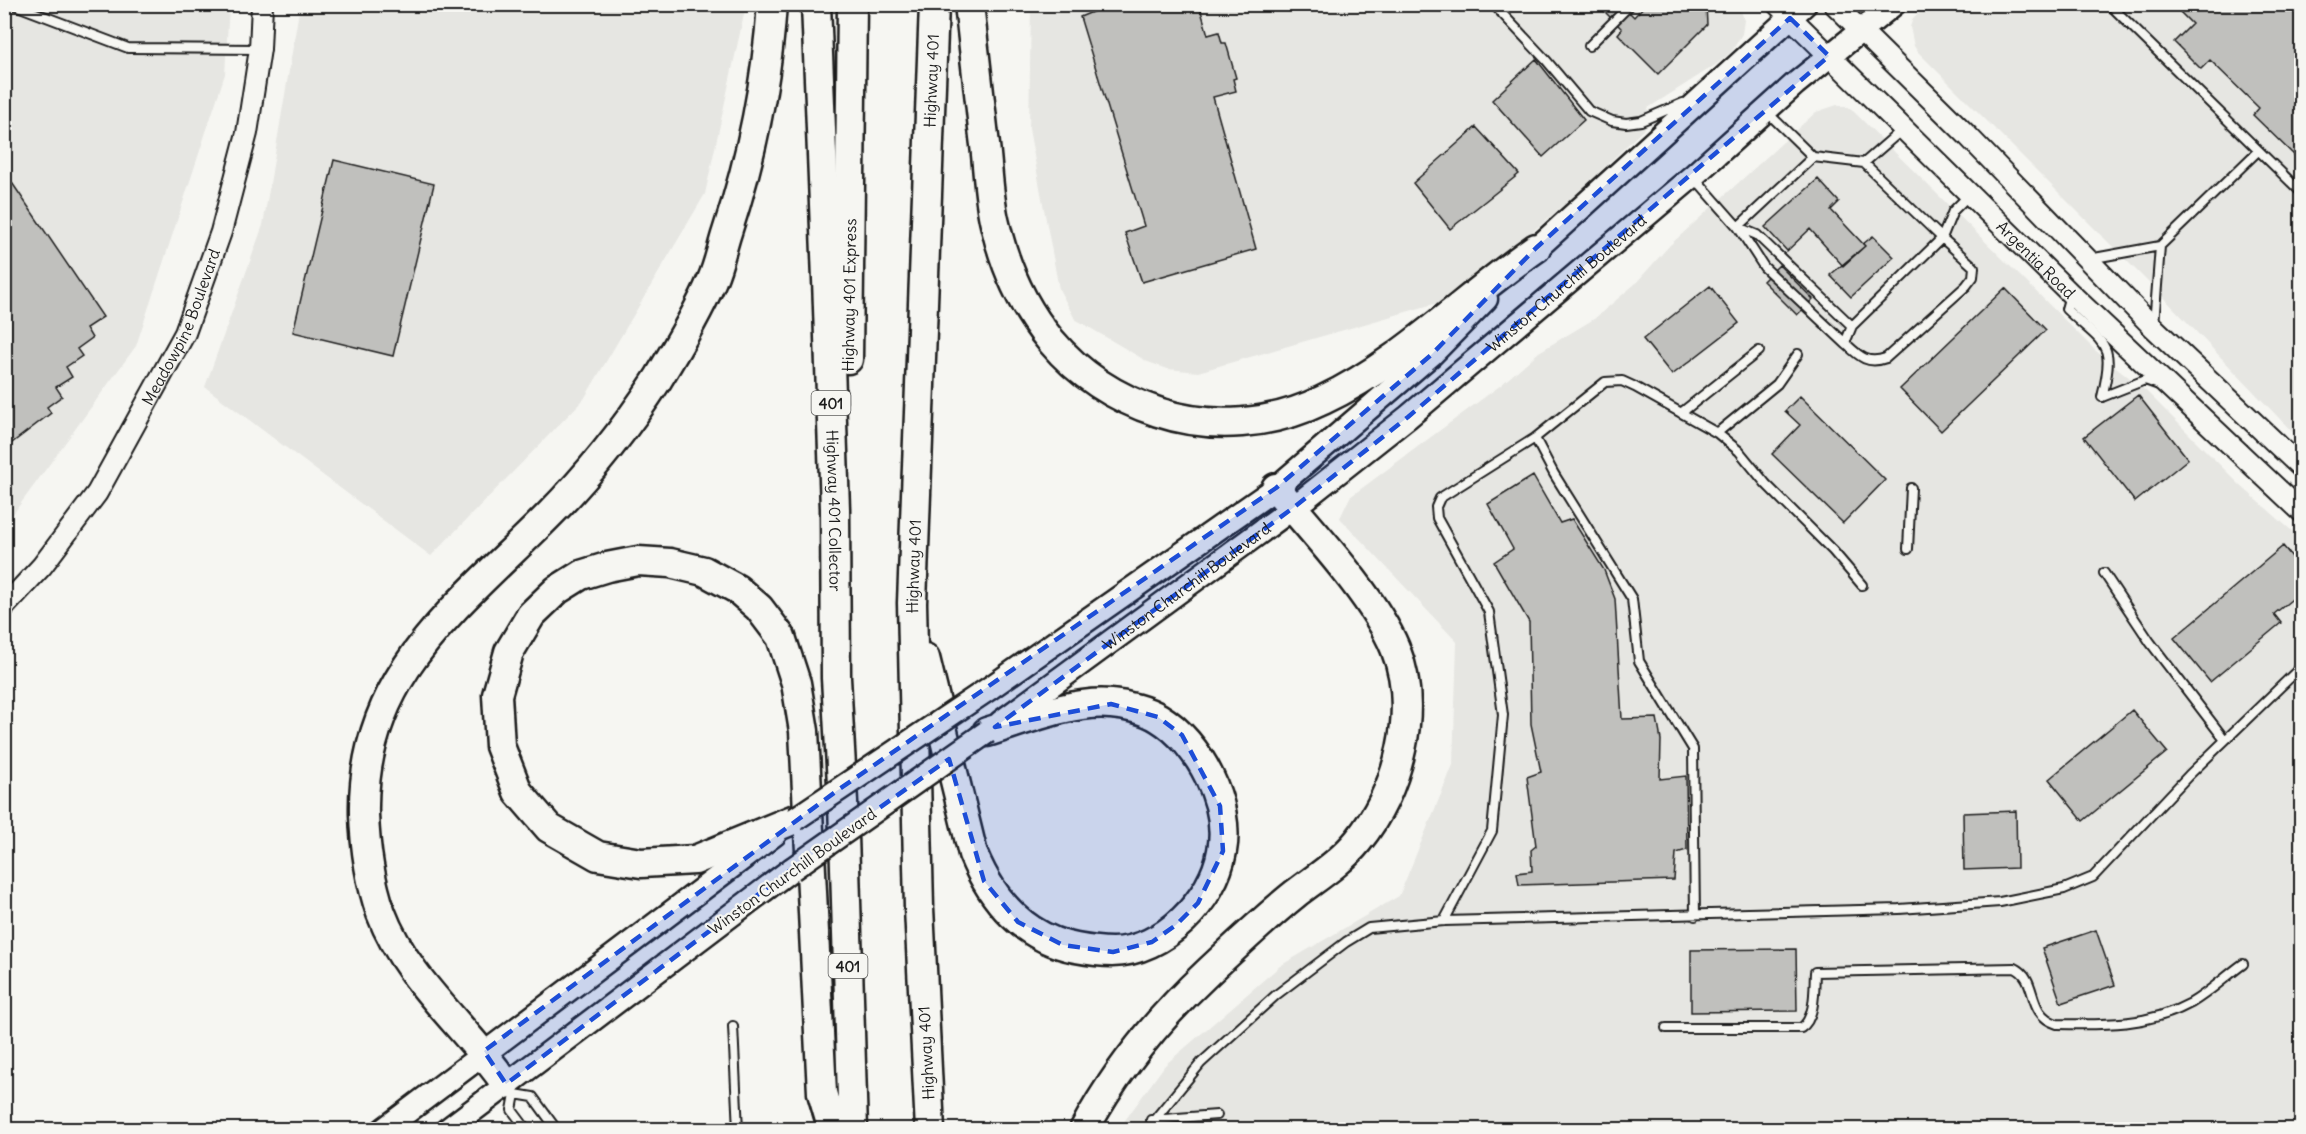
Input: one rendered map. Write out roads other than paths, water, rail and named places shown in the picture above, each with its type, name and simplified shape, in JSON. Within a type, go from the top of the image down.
[{"type":"highway","points":[[510,1089],[484,1051],[406,965],[381,912],[365,848],[364,792],[371,742],[385,702],[408,663],[495,567],[549,515],[607,452],[659,376],[712,279],[748,167],[772,4]]},
{"type":"highway","name":"Highway 401 Collector","points":[[816,4],[834,498],[836,678],[843,802]]},
{"type":"highway","name":"Highway 401 Express","points":[[843,802],[852,4]]},
{"type":"highway","name":"Highway 401","points":[[930,1130],[919,908],[912,603],[934,4]]},
{"type":"highway","points":[[969,4],[994,223],[1006,260],[1026,306],[1062,356],[1094,383],[1132,403],[1171,417],[1230,423],[1273,417],[1310,406],[1372,374],[1536,248]]},
{"type":"highway","points":[[1084,1130],[1105,1091],[1141,1042],[1206,974],[1294,895],[1329,870],[1358,841],[1381,804],[1392,780],[1401,748],[1405,717],[1404,679],[1395,648],[1377,616],[1350,578],[1284,498]]},
{"type":"highway","points":[[795,819],[695,860],[641,863],[598,856],[549,828],[518,792],[500,746],[497,695],[509,652],[531,615],[557,590],[580,575],[638,561],[670,563],[704,572],[737,589],[759,608],[782,638],[796,683],[804,731],[822,1093],[833,1130]]},
{"type":"highway","points":[[912,603],[973,854],[984,881],[1018,922],[1063,945],[1113,952],[1152,942],[1176,925],[1198,903],[1213,878],[1223,851],[1220,806],[1213,786],[1197,755],[1182,735],[1158,717],[1111,704],[1094,704],[1054,713],[987,732]]},
{"type":"highway","name":"401","points":[[843,802],[853,1130]]},
{"type":"main road","name":"Winston Churchill Boulevard","points":[[383,1130],[484,1051],[795,819],[990,688],[1284,498],[1451,380],[1693,176],[1829,56],[1894,4]]},
{"type":"main road","name":"Winston Churchill Boulevard","points":[[447,1130],[510,1089],[792,869],[987,732],[1284,498],[1431,355],[1536,248],[1705,94],[1790,9]]},
{"type":"street","name":"Meadowpine Boulevard","points":[[4,607],[42,566],[97,493],[185,333],[221,232],[247,133],[260,49],[262,4]]},
{"type":"street","points":[[1834,4],[2089,259],[2154,328],[2301,468]]},
{"type":"street","name":"Argentia Road","points":[[1790,9],[1829,56],[1969,195],[2301,512]]},
{"type":"lane","points":[[12,4],[128,48],[260,49]]},
{"type":"lane","points":[[1493,4],[1546,60],[1589,111],[1612,121],[1641,121],[1705,94]]},
{"type":"lane","points":[[1589,46],[1631,4]]},
{"type":"lane","points":[[2109,4],[2301,193]]},
{"type":"lane","points":[[1693,176],[1738,227],[1764,267],[1864,360],[1875,362],[1886,357],[1966,286],[1973,277],[1974,267],[1864,163],[1813,157],[1766,110]]},
{"type":"lane","points":[[1864,163],[1903,129]]},
{"type":"lane","points":[[2089,259],[2160,246],[2258,151]]},
{"type":"lane","points":[[1738,227],[1813,157]]},
{"type":"lane","points":[[1845,344],[1852,326],[1942,238],[1953,211],[1969,195]]},
{"type":"lane","points":[[1738,227],[1757,235],[1852,326]]},
{"type":"lane","points":[[2154,328],[2160,246]]},
{"type":"lane","points":[[2071,294],[2066,309],[2107,348],[2109,365],[2102,397],[2145,380],[2158,385],[2198,414]]},
{"type":"lane","points":[[1681,413],[1759,351]]},
{"type":"lane","points":[[1717,433],[1777,384],[1798,354]]},
{"type":"lane","points":[[1444,921],[1492,831],[1503,716],[1489,612],[1437,518],[1436,507],[1440,498],[1534,438],[1605,382],[1612,380],[1635,387],[1717,433],[1739,451],[1766,484],[1833,551],[1862,585]]},
{"type":"lane","points":[[1534,438],[1632,599],[1639,661],[1693,749],[1695,916]]},
{"type":"lane","points":[[1908,549],[1911,488]]},
{"type":"lane","points":[[2104,573],[2150,642],[2225,740]]},
{"type":"lane","points":[[1146,1130],[1151,1120],[1201,1063],[1251,1016],[1346,942],[1369,928],[1444,921],[1899,909],[2000,902],[2064,889],[2093,877],[2225,740],[2301,666]]},
{"type":"lane","points":[[1666,1028],[1801,1028],[1809,1020],[1815,972],[2015,968],[2022,971],[2040,1015],[2047,1021],[2057,1024],[2126,1024],[2165,1015],[2193,1002],[2243,964]]},
{"type":"lane","points":[[733,1026],[738,1130]]},
{"type":"lane","points":[[527,1130],[512,1110],[510,1089],[533,1097],[557,1130]]},
{"type":"lane","points":[[1151,1120],[1217,1115]]}]
